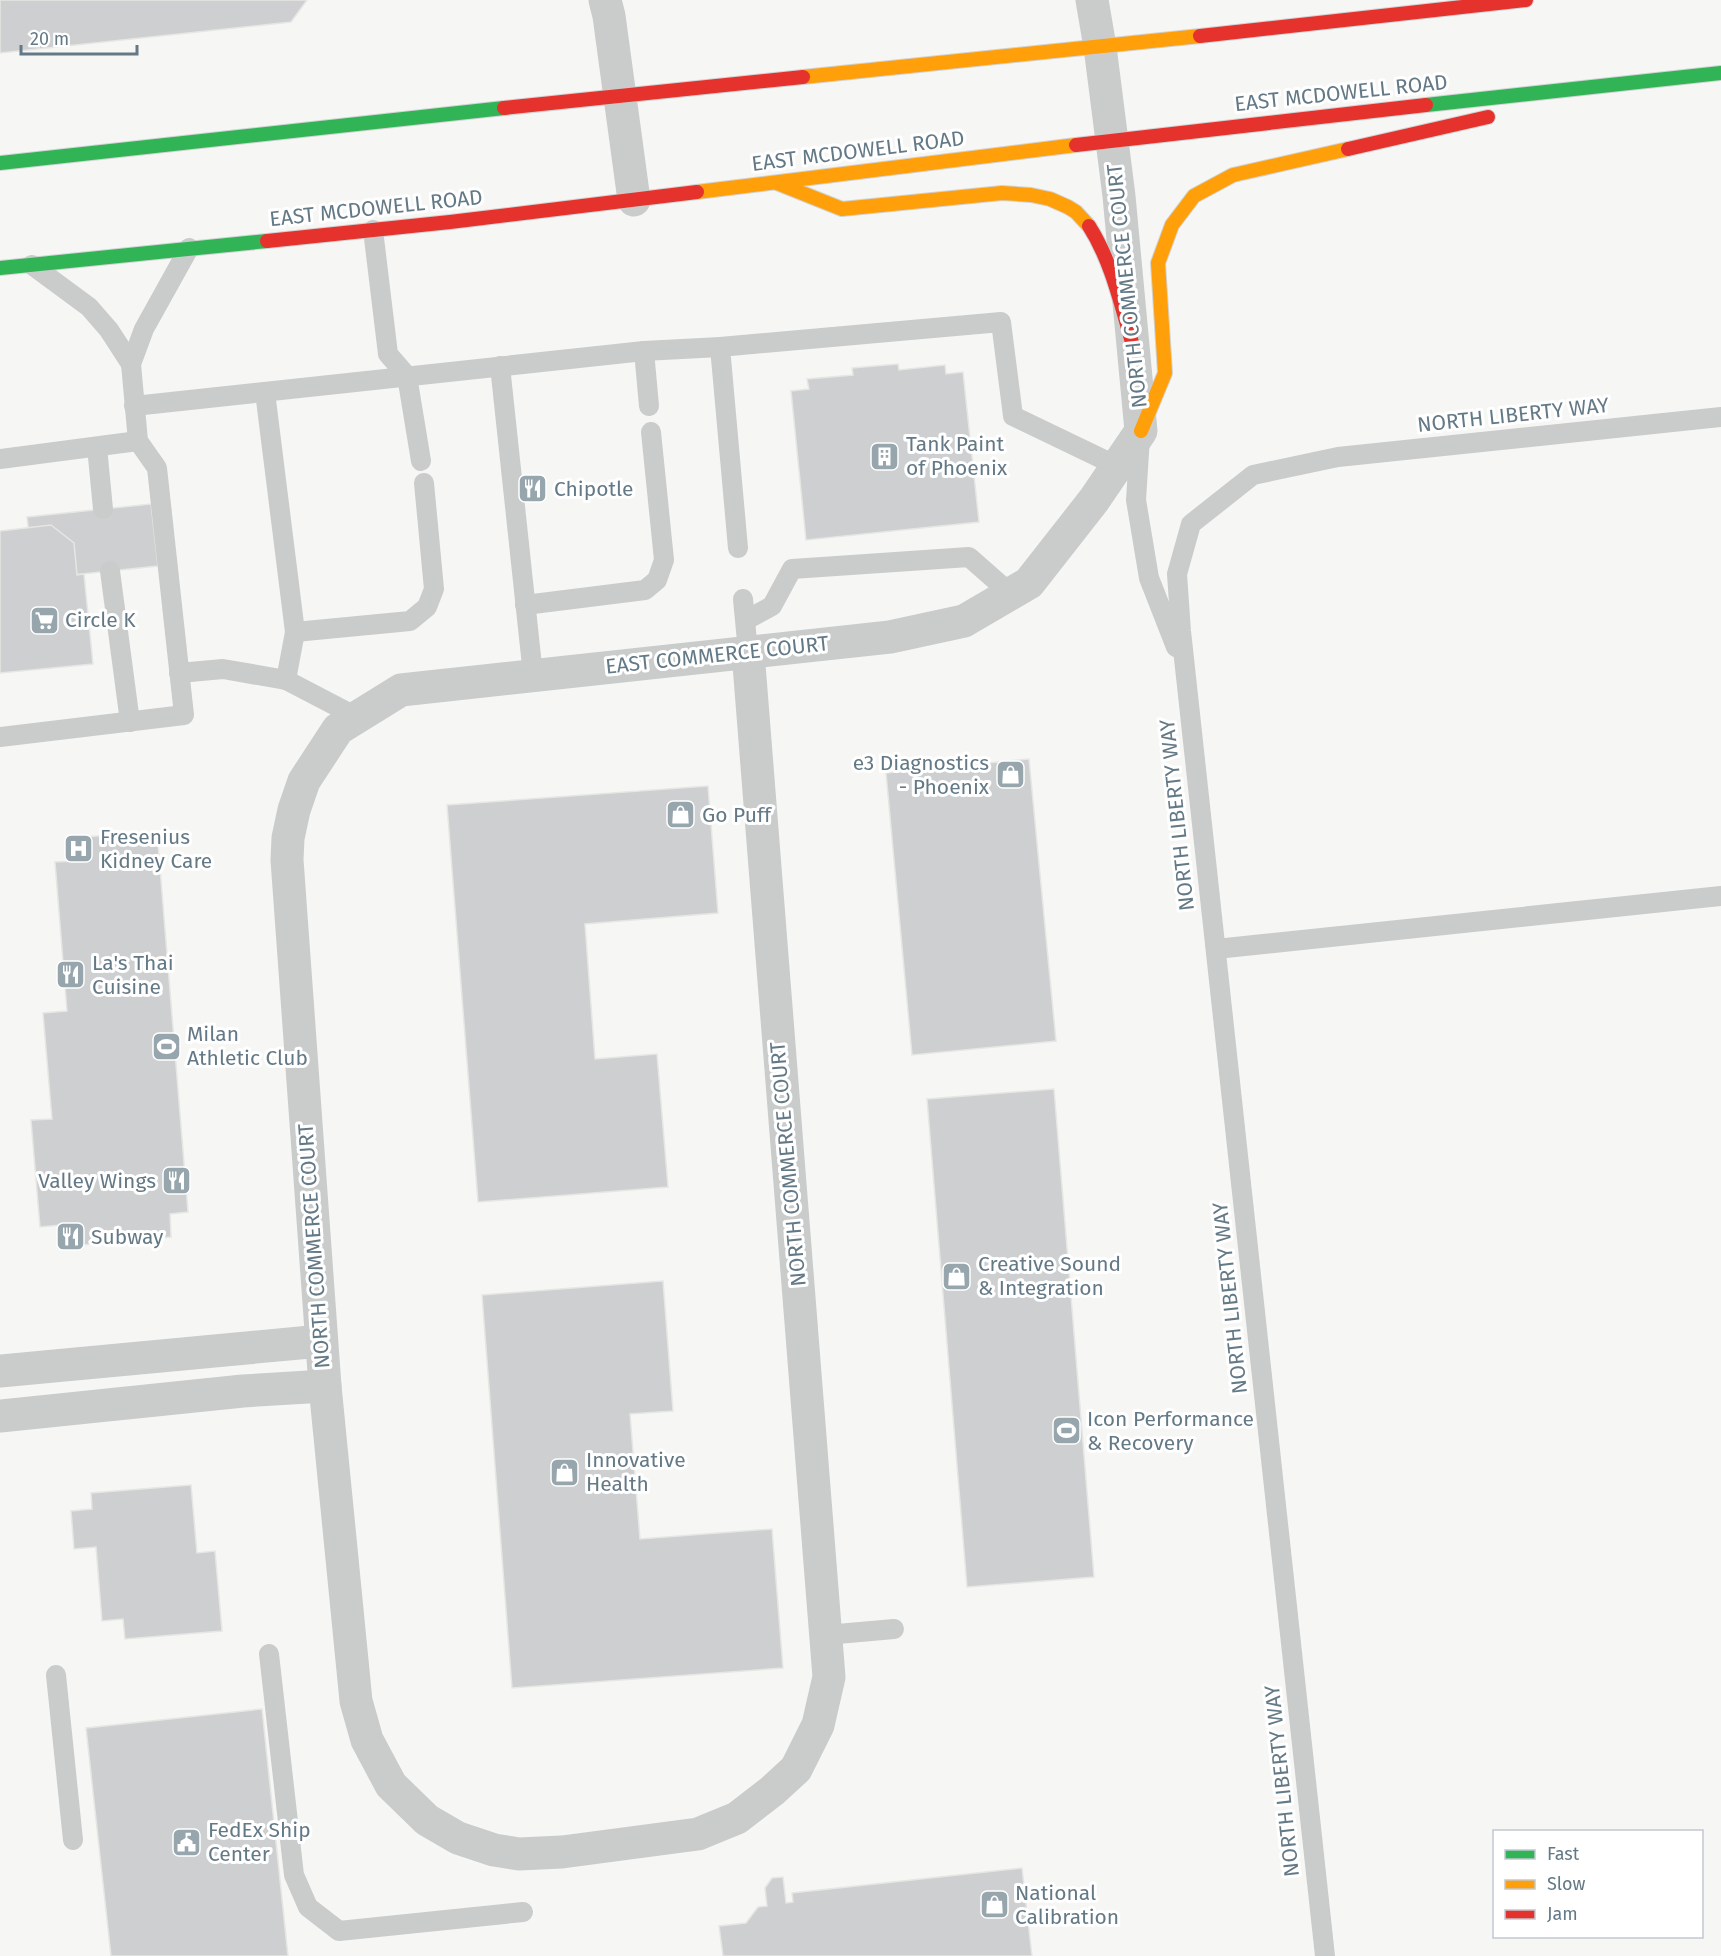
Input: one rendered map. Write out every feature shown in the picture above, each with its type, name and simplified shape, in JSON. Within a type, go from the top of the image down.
[{"type":"main road","points":[[0,163],[619,95],[1100,47],[1363,9],[1526,0]]},
{"type":"main road","name":"EAST MCDOWELL ROAD","points":[[0,268],[373,230],[1112,140],[1721,73]]},
{"type":"main road","points":[[1523,109],[1637,83]]},
{"type":"main road","points":[[1141,431],[1165,373],[1158,263],[1172,225],[1194,196],[1233,176],[1500,114]]},
{"type":"main road","points":[[775,182],[842,209],[1002,193],[1024,193],[1054,200],[1078,213],[1099,241],[1109,265],[1133,346]]},
{"type":"street","points":[[604,0],[609,16],[634,200]]},
{"type":"street","name":"NORTH COMMERCE COURT","points":[[1092,0],[1112,140],[1141,431]]},
{"type":"street","name":"EAST COMMERCE COURT","points":[[288,838],[304,781],[338,729],[401,690],[890,637],[964,621],[1029,583],[1094,500],[1141,431]]},
{"type":"street","name":"NORTH COMMERCE COURT","points":[[288,838],[287,860],[321,1341],[356,1701],[367,1740],[392,1785],[427,1820],[458,1838],[494,1850],[519,1854],[562,1852],[698,1834],[737,1818],[796,1769],[818,1725],[829,1677],[748,652]]},
{"type":"street","points":[[0,1371],[321,1341]]},
{"type":"street","points":[[0,1416],[243,1391],[325,1386]]},
{"type":"lane","points":[[373,230],[388,354],[408,376],[421,460]]},
{"type":"lane","points":[[130,364],[144,329],[189,248]]},
{"type":"lane","points":[[0,737],[184,715],[157,468],[138,441],[130,364],[109,330],[89,307],[32,265]]},
{"type":"lane","points":[[134,406],[644,351],[720,347],[1001,322],[1013,416],[1117,466]]},
{"type":"lane","points":[[720,347],[738,548]]},
{"type":"lane","points":[[644,351],[649,406]]},
{"type":"lane","points":[[500,366],[533,675]]},
{"type":"lane","points":[[265,392],[295,632],[286,680]]},
{"type":"lane","name":"NORTH LIBERTY WAY","points":[[1326,1956],[1177,574],[1191,524],[1253,474],[1338,457],[1721,417]]},
{"type":"lane","name":"NORTH LIBERTY WAY","points":[[1141,431],[1136,500],[1149,578],[1186,671]]},
{"type":"lane","points":[[525,605],[645,590],[657,580],[664,560],[651,432]]},
{"type":"lane","points":[[0,459],[138,441]]},
{"type":"lane","points":[[96,447],[103,509]]},
{"type":"lane","points":[[295,632],[410,621],[428,607],[434,589],[424,483]]},
{"type":"lane","points":[[746,620],[772,606],[792,569],[969,557],[1011,594]]},
{"type":"lane","points":[[110,571],[130,722]]},
{"type":"lane","points":[[743,598],[748,652]]},
{"type":"lane","points":[[179,673],[223,669],[286,680],[357,717]]},
{"type":"lane","points":[[1216,949],[1721,896]]},
{"type":"lane","points":[[826,1635],[894,1629]]},
{"type":"lane","points":[[269,1654],[294,1875],[308,1907],[339,1931],[524,1912]]},
{"type":"lane","points":[[56,1676],[73,1840]]},
{"type":"building","points":[[0,0],[307,0],[291,22],[0,53]]},
{"type":"building","name":"Tank Paint of Phoenix","points":[[898,364],[899,370],[945,365],[946,374],[963,372],[979,522],[806,540],[791,391],[809,389],[807,379],[853,375],[852,368]]},
{"type":"building","name":"Circle K","points":[[151,504],[158,566],[34,579],[27,517]]},
{"type":"building","name":"Circle K","points":[[51,525],[74,543],[77,575],[84,574],[93,664],[0,673],[0,531]]},
{"type":"building","points":[[1029,759],[1056,1041],[912,1055],[886,773]]},
{"type":"building","points":[[708,786],[718,913],[585,924],[595,1059],[657,1054],[668,1187],[478,1202],[447,805]]},
{"type":"building","points":[[157,831],[188,1212],[170,1214],[171,1237],[61,1247],[60,1225],[40,1227],[31,1120],[52,1119],[43,1013],[67,1011],[55,862],[76,861],[74,838]]},
{"type":"building","points":[[1054,1089],[1094,1577],[967,1587],[927,1099]]},
{"type":"building","name":"Innovative Health","points":[[663,1281],[673,1411],[630,1414],[640,1539],[772,1529],[783,1668],[512,1688],[482,1295]]},
{"type":"building","points":[[191,1485],[197,1553],[215,1551],[222,1631],[125,1639],[123,1619],[102,1621],[96,1547],[74,1549],[71,1511],[92,1509],[91,1493]]},
{"type":"building","name":"FedEx Ship Center","points":[[262,1709],[288,1956],[111,1956],[86,1728]]},
{"type":"building","points":[[1022,1868],[1032,1956],[723,1956],[719,1926],[746,1923],[758,1907],[767,1906],[765,1888],[772,1878],[783,1877],[786,1903],[793,1902],[792,1893]]},
{"type":"traffic: fast","points":[[1426,105],[1721,73]]},
{"type":"traffic: fast","points":[[0,163],[504,108]]},
{"type":"traffic: fast","points":[[0,268],[267,241]]},
{"type":"traffic: slow","points":[[803,77],[1200,36]]},
{"type":"traffic: slow","points":[[697,192],[1076,145]]},
{"type":"traffic: slow","points":[[1141,431],[1165,373],[1158,263],[1172,225],[1194,196],[1233,175],[1348,149]]},
{"type":"traffic: slow","points":[[777,183],[842,209],[1002,193],[1031,195],[1050,199],[1068,207],[1089,226]]},
{"type":"traffic: jam","points":[[1200,36],[1526,0]]},
{"type":"traffic: jam","points":[[504,108],[803,77]]},
{"type":"traffic: jam","points":[[1076,145],[1426,105]]},
{"type":"traffic: jam","points":[[1348,149],[1488,117]]},
{"type":"traffic: jam","points":[[267,241],[450,222],[697,192]]},
{"type":"traffic: jam","points":[[1089,226],[1110,269],[1133,346]]},
{"type":"place","name":"Tank Paint of Phoenix","points":[[885,456]]},
{"type":"place","name":"Chipotle","points":[[533,489]]},
{"type":"place","name":"Circle K","points":[[44,620]]},
{"type":"place","name":"e3 Diagnostics - Phoenix","points":[[1010,775]]},
{"type":"place","name":"Go Puff","points":[[681,815]]},
{"type":"place","name":"Fresenius Kidney Care","points":[[79,849]]},
{"type":"place","name":"La's Thai Cuisine","points":[[71,975]]},
{"type":"place","name":"Milan Athletic Club","points":[[166,1046]]},
{"type":"place","name":"Valley Wings","points":[[177,1181]]},
{"type":"place","name":"Subway","points":[[70,1237]]},
{"type":"place","name":"Creative Sound & Integration","points":[[957,1276]]},
{"type":"place","name":"Icon Performance & Recovery","points":[[1066,1431]]},
{"type":"place","name":"Innovative Health","points":[[565,1472]]},
{"type":"place","name":"FedEx Ship Center","points":[[187,1842]]},
{"type":"place","name":"National Calibration","points":[[994,1905]]}]
